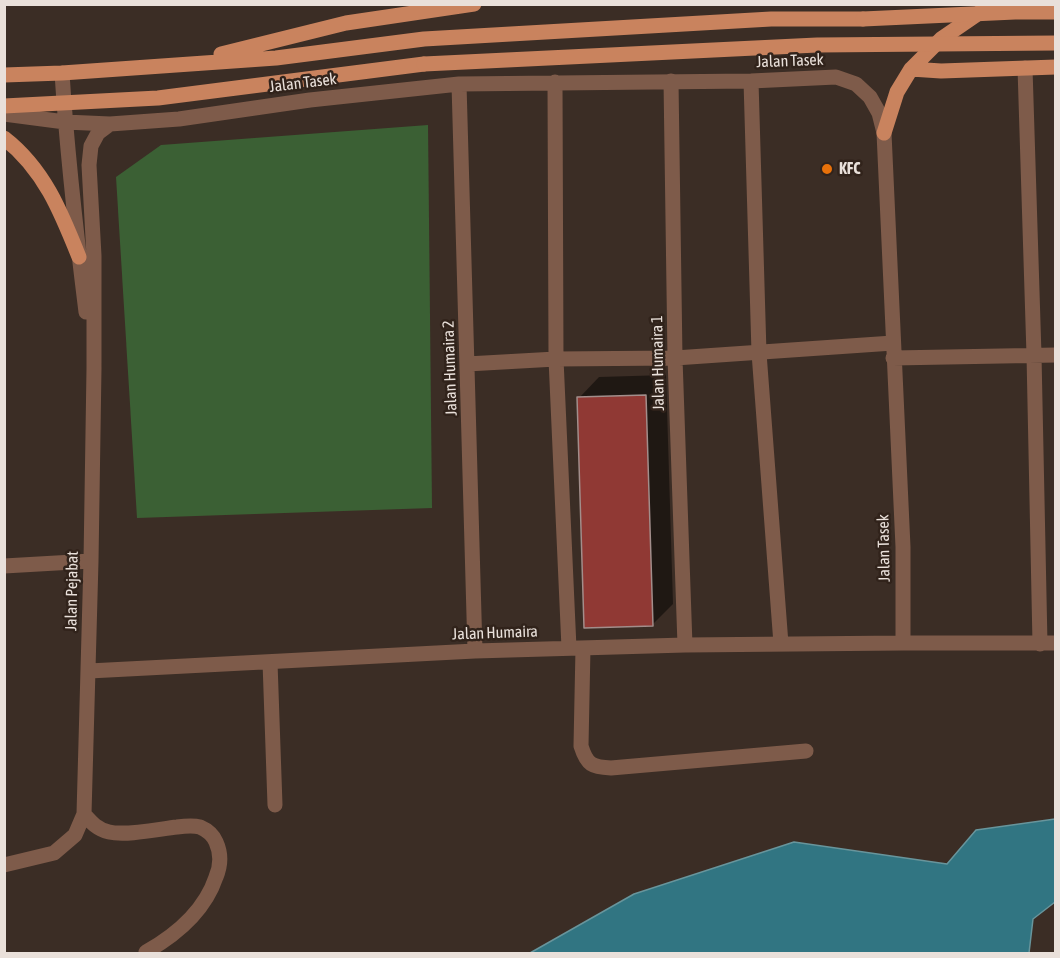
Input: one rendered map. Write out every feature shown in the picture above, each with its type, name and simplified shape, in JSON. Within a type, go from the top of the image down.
[{"type":"main road","points":[[181,64],[346,23],[474,4]]},
{"type":"main road","points":[[884,133],[897,92],[911,69],[941,39],[992,4]]},
{"type":"main road","points":[[4,75],[276,58],[424,39],[760,20],[1056,12]]},
{"type":"main road","points":[[4,106],[158,98],[424,64],[817,45],[1056,43]]},
{"type":"main road","points":[[911,69],[941,71],[1056,67]]},
{"type":"main road","points":[[4,138],[14,145],[36,169],[54,197],[79,257]]},
{"type":"street","points":[[903,644],[1048,644],[1034,355],[1025,68]]},
{"type":"street","name":"Jalan Pejabat","points":[[62,73],[79,257],[94,368]]},
{"type":"street","name":"Jalan Tasek","points":[[4,114],[65,122],[110,124],[179,119],[310,100],[459,84],[752,81],[836,77],[856,84],[870,97],[879,113],[884,133],[903,547],[903,644]]},
{"type":"street","name":"Jalan Humaira 1","points":[[671,81],[675,358],[685,645]]},
{"type":"street","points":[[752,81],[759,352],[781,644]]},
{"type":"street","points":[[555,82],[556,359],[581,746],[585,759],[595,767],[611,768],[806,751]]},
{"type":"street","name":"Jalan Humaira 2","points":[[459,84],[476,651]]},
{"type":"street","name":"Jalan Pejabat","points":[[84,813],[94,368],[94,256],[89,165],[91,146],[98,133],[110,124]]},
{"type":"street","points":[[467,364],[556,359],[675,358],[759,352],[893,351],[1056,355]]},
{"type":"street","points":[[4,566],[91,561]]},
{"type":"street","name":"Jalan Humaira","points":[[88,671],[476,651],[685,645],[903,644]]},
{"type":"street","points":[[270,662],[275,805]]},
{"type":"street","points":[[4,865],[54,853],[75,835],[84,813],[95,827],[110,833],[184,826],[200,827],[213,835],[220,852],[219,871],[212,890],[192,916],[167,940],[146,952]]},
{"type":"green space","points":[[428,125],[432,508],[137,518],[116,177],[161,145]]},
{"type":"water","points":[[1055,819],[1055,902],[1033,919],[1029,953],[530,953],[634,894],[794,842],[947,864],[976,830]]},
{"type":"building","points":[[646,395],[653,626],[584,628],[577,397]]},
{"type":"place","name":"KFC","points":[[827,169]]}]
